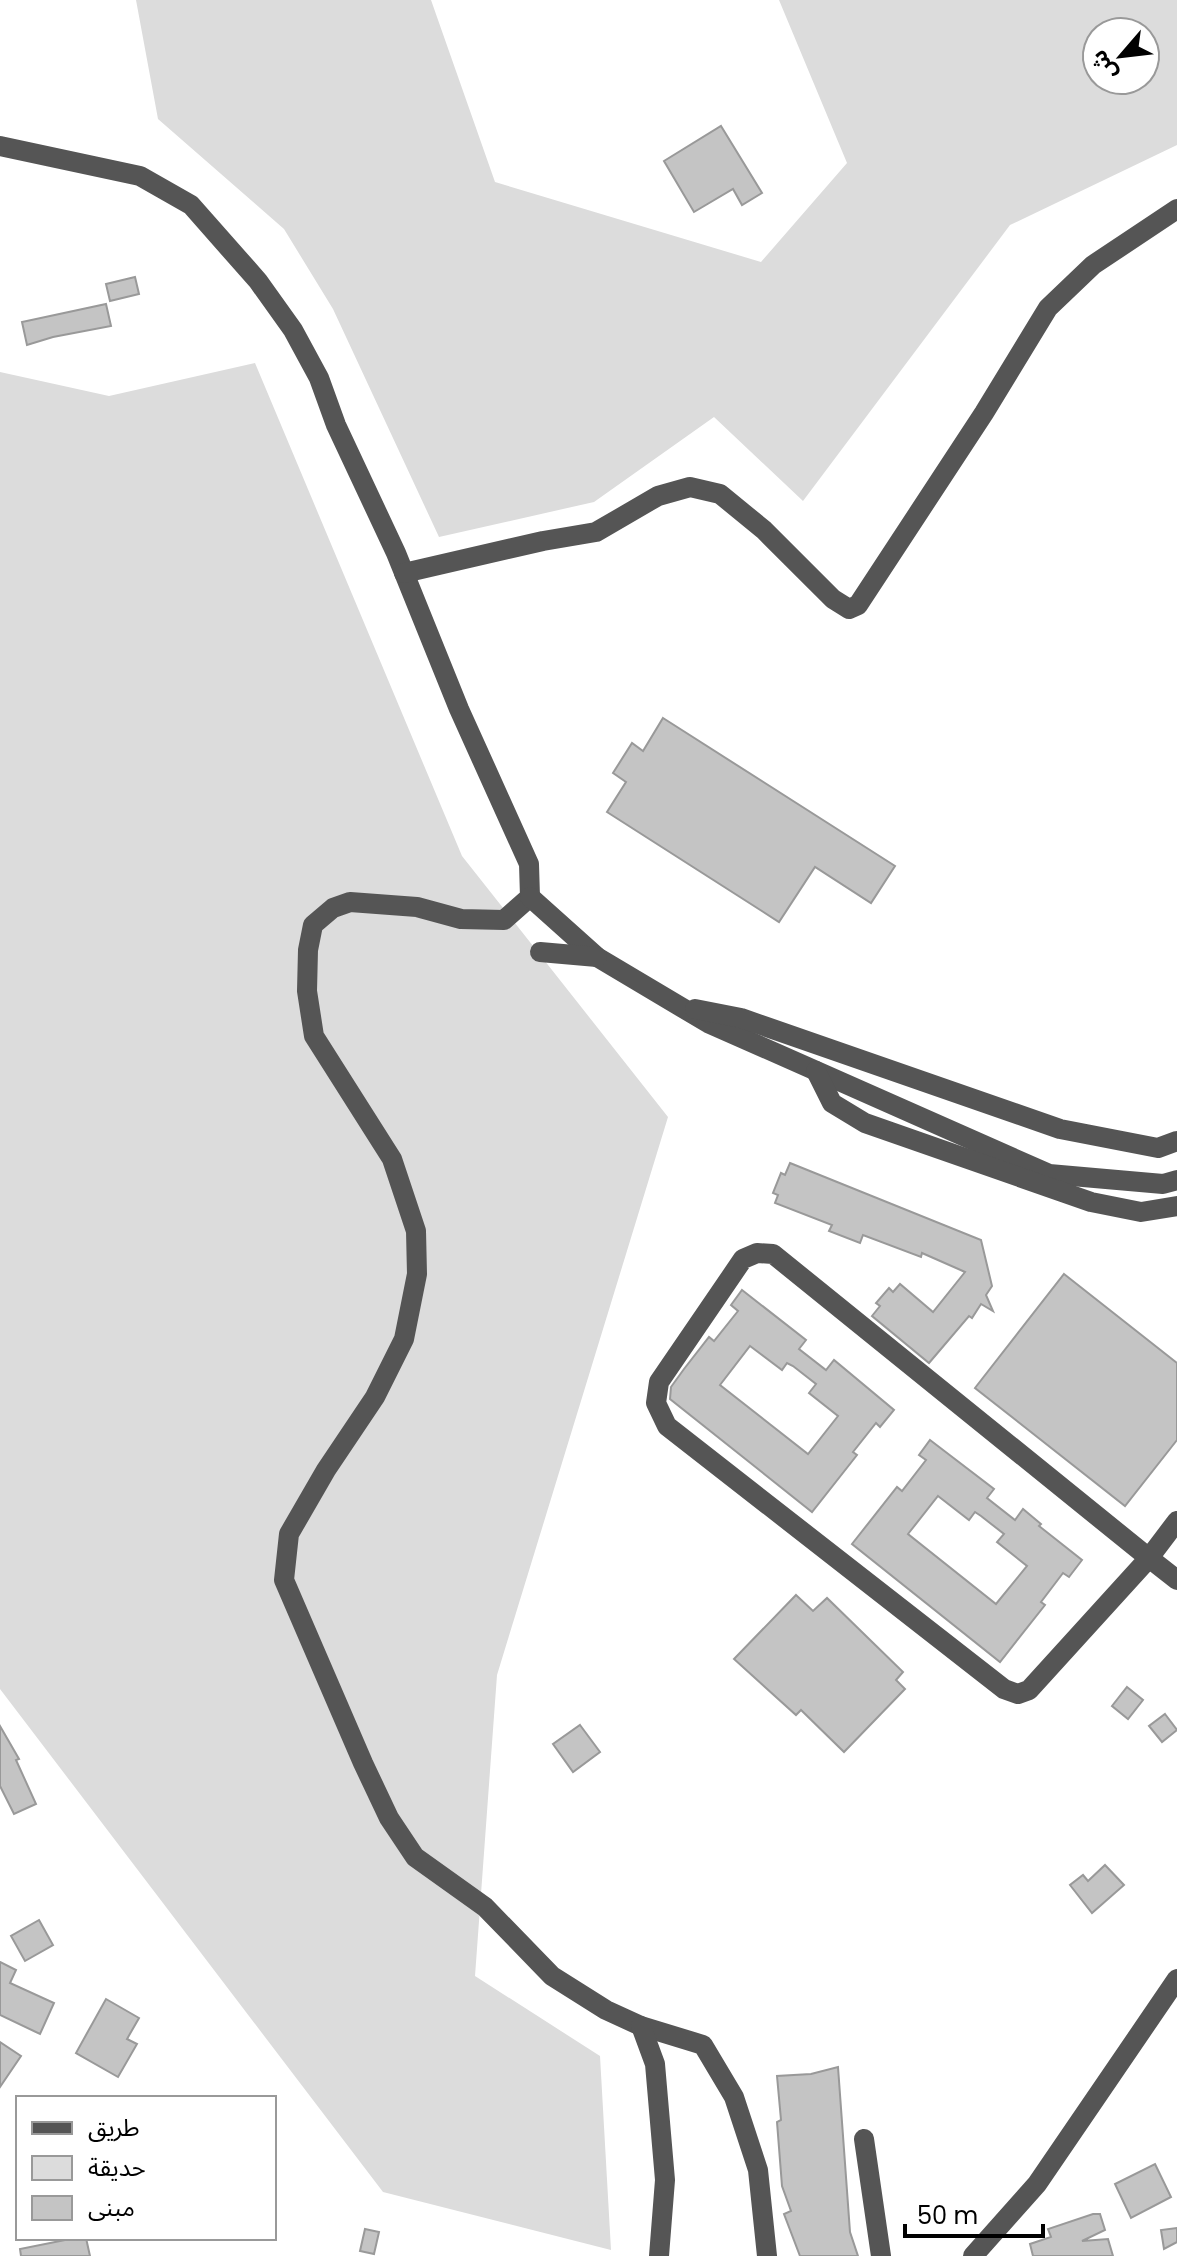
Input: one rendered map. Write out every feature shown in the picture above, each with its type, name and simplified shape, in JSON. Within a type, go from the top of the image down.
[{"type":"street","points":[[0,146],[140,176],[191,205],[258,281],[293,330],[319,378],[336,425],[404,573],[459,709],[529,864],[530,897],[597,957],[708,1023],[1049,1174],[1163,1184],[1177,1180]]},
{"type":"street","points":[[404,573],[596,532],[658,496],[690,487],[720,494],[764,530],[833,599],[849,609],[858,605],[984,413],[1048,308],[1093,265],[1177,209]]},
{"type":"street","points":[[530,897],[504,920],[461,919],[417,907],[350,902],[333,908],[313,925],[308,950],[307,991],[314,1036],[392,1159],[416,1231],[417,1274],[404,1339],[375,1397],[326,1470],[289,1534],[284,1580],[369,1777],[389,1818],[415,1857],[485,1907],[552,1976],[606,2010],[641,2026],[703,2045],[734,2097],[758,2170],[767,2256]]},
{"type":"street","points":[[540,952],[597,957]]},
{"type":"street","points":[[679,1006],[741,1018],[1060,1129],[1158,1148],[1177,1141]]},
{"type":"street","points":[[816,1071],[832,1103],[865,1123],[1091,1202],[1141,1212],[1177,1206]]},
{"type":"street","points":[[1177,1521],[1149,1558],[1029,1690],[1018,1694],[1004,1689],[667,1426],[656,1403],[659,1382],[743,1259],[757,1253],[773,1254],[1149,1558],[1177,1580]]},
{"type":"street","points":[[973,2256],[1037,2184],[1177,1979]]},
{"type":"street","points":[[641,2026],[655,2064],[665,2180],[659,2256]]},
{"type":"street","points":[[864,2139],[881,2256]]},
{"type":"green space","points":[[136,0],[431,0],[495,182],[761,262],[847,163],[779,0],[1177,0],[1177,145],[1010,225],[803,501],[714,417],[594,502],[439,537],[333,309],[284,229],[158,119]]},
{"type":"green space","points":[[255,363],[462,856],[668,1117],[497,1675],[475,1976],[600,2056],[611,2250],[383,2192],[0,1689],[0,372],[109,396]]},
{"type":"building","points":[[721,126],[762,193],[742,205],[733,189],[694,212],[664,161]]},
{"type":"building","points":[[135,277],[139,294],[110,301],[106,284]]},
{"type":"building","points":[[106,304],[111,326],[27,345],[22,322]]},
{"type":"building","points":[[663,718],[895,866],[871,903],[815,867],[779,922],[607,812],[626,782],[613,773],[632,743],[643,751]]},
{"type":"building","points":[[790,1163],[981,1240],[992,1286],[986,1295],[993,1311],[981,1304],[972,1318],[969,1316],[929,1363],[872,1316],[880,1306],[876,1303],[889,1288],[893,1292],[900,1284],[933,1312],[965,1272],[922,1253],[921,1257],[863,1235],[860,1243],[829,1231],[832,1225],[775,1203],[778,1195],[773,1193],[781,1173],[785,1175]]},
{"type":"building","points":[[1064,1274],[1177,1363],[1177,1440],[1125,1506],[975,1388]]},
{"type":"building","points":[[742,1290],[806,1340],[799,1349],[826,1370],[834,1360],[894,1410],[880,1427],[876,1423],[853,1452],[857,1455],[812,1512],[670,1399],[671,1387],[684,1369],[709,1337],[714,1341],[738,1311],[731,1305]],"holes":[[[750,1346],[782,1370],[787,1363],[816,1384],[809,1393],[838,1416],[808,1454],[720,1385]]]},
{"type":"building","points":[[930,1440],[994,1489],[987,1498],[1015,1520],[1023,1509],[1082,1560],[1069,1577],[1063,1573],[1041,1602],[1045,1605],[1000,1662],[852,1544],[897,1487],[902,1491],[926,1460],[919,1455]],"holes":[[[938,1496],[969,1520],[975,1512],[1004,1534],[997,1542],[1027,1566],[996,1604],[908,1534]]]},
{"type":"building","points":[[796,1595],[813,1611],[827,1598],[903,1672],[896,1680],[905,1689],[844,1752],[801,1710],[796,1715],[734,1659]]},
{"type":"building","points":[[1127,1687],[1143,1700],[1128,1719],[1112,1706]]},
{"type":"building","points":[[1165,1714],[1177,1730],[1162,1742],[1149,1726]]},
{"type":"building","points":[[580,1725],[600,1752],[573,1772],[553,1744]]},
{"type":"building","points":[[0,1726],[19,1759],[16,1760],[36,1804],[14,1814],[0,1786]]},
{"type":"building","points":[[1105,1865],[1124,1885],[1092,1913],[1070,1885],[1083,1875],[1088,1881]]},
{"type":"building","points":[[39,1920],[53,1945],[25,1961],[11,1936]]},
{"type":"building","points":[[0,1962],[16,1970],[10,1983],[54,2003],[40,2034],[0,2015]]},
{"type":"building","points":[[106,1999],[139,2018],[127,2039],[137,2044],[118,2077],[76,2053]]},
{"type":"building","points":[[0,2042],[21,2056],[0,2087]]},
{"type":"building","points":[[838,2067],[850,2232],[858,2256],[800,2256],[784,2214],[791,2211],[782,2186],[777,2076],[811,2074]]},
{"type":"building","points":[[1155,2164],[1171,2197],[1131,2218],[1115,2184]]},
{"type":"building","points":[[1100,2214],[1105,2230],[1082,2241],[1108,2239],[1113,2256],[1033,2256],[1030,2244],[1051,2237],[1048,2229]]},
{"type":"building","points":[[1177,2228],[1177,2242],[1164,2249],[1161,2230]]},
{"type":"building","points":[[365,2229],[379,2232],[374,2254],[360,2251]]},
{"type":"building","points":[[65,2240],[86,2240],[90,2256],[21,2256],[20,2249]]}]
